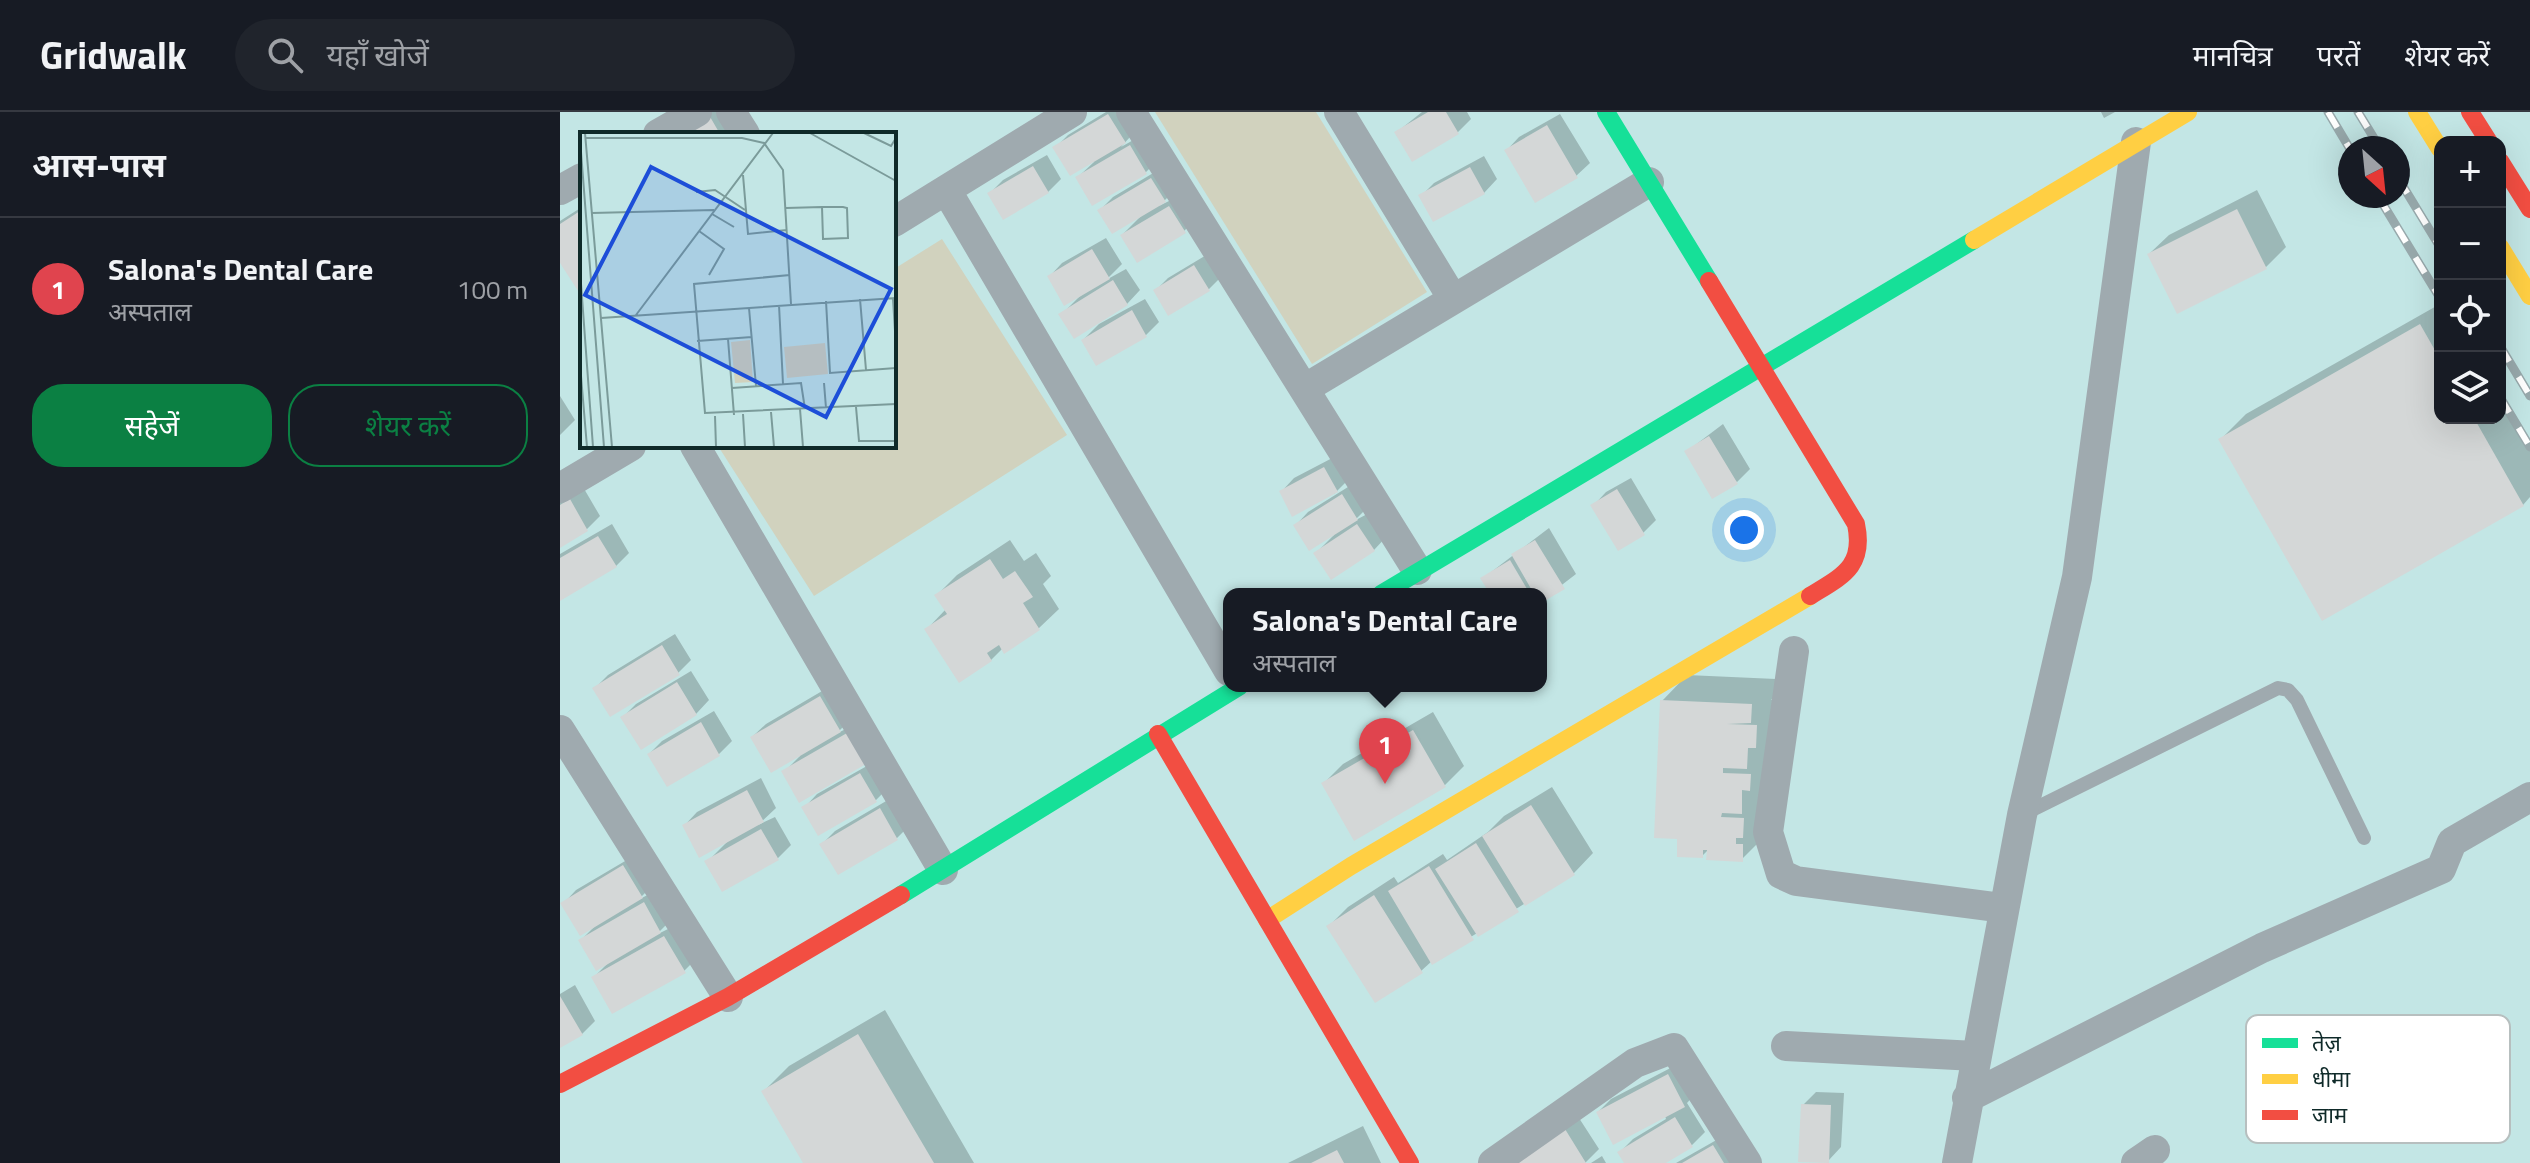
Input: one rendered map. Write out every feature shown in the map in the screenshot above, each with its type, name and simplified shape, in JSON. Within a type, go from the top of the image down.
[{"type":"main road","points":[[1267,920],[1849,570],[1858,558],[1862,542],[1856,524],[1606,112]]},
{"type":"main road","points":[[1390,588],[2188,112]]},
{"type":"main road","points":[[2417,112],[2434,139]]},
{"type":"main road","points":[[2470,112],[2485,136]]},
{"type":"main road","points":[[2443,136],[2445,119]]},
{"type":"main road","points":[[2506,171],[2530,209]]},
{"type":"main road","points":[[2506,257],[2530,296]]},
{"type":"main road","points":[[560,1084],[728,997],[943,870],[1229,692]]},
{"type":"main road","points":[[1158,734],[1410,1163]]},
{"type":"street","points":[[662,132],[697,112]]},
{"type":"street","points":[[731,112],[744,132]]},
{"type":"street","points":[[896,221],[1072,112]]},
{"type":"street","points":[[1131,112],[1417,570]]},
{"type":"street","points":[[1339,112],[1453,299]]},
{"type":"street","points":[[1957,1163],[2022,815],[2077,577],[2136,142]]},
{"type":"street","points":[[560,190],[580,179]]},
{"type":"street","points":[[1304,389],[1649,182]]},
{"type":"street","points":[[947,191],[1223,661]]},
{"type":"street","points":[[560,488],[628,448]]},
{"type":"street","points":[[696,448],[943,870]]},
{"type":"street","points":[[1794,651],[1768,832],[1781,874],[1796,881],[2003,908]]},
{"type":"street","points":[[560,730],[728,997]]},
{"type":"street","points":[[1967,1098],[2262,948],[2441,869],[2452,842],[2530,797]]},
{"type":"street","points":[[1786,1046],[1975,1056]]},
{"type":"street","points":[[1493,1163],[1635,1063],[1674,1048],[1747,1163]]},
{"type":"lane","points":[[2022,815],[2278,688],[2288,690],[2297,700],[2364,838]]},
{"type":"green space","points":[[1155,112],[1316,112],[1427,292],[1312,364]]},
{"type":"green space","points":[[942,239],[1067,435],[814,596],[719,448],[896,448],[896,268]]},
{"type":"building","points":[[1428,112],[1446,112],[1459,134],[1412,162],[1394,132]]},
{"type":"building","points":[[1108,114],[1126,143],[1070,176],[1052,147]]},
{"type":"building","points":[[709,115],[719,132],[679,132]]},
{"type":"building","points":[[1547,125],[1578,178],[1535,203],[1504,150]]},
{"type":"building","points":[[1130,145],[1147,174],[1092,206],[1075,177]]},
{"type":"building","points":[[1033,166],[1049,193],[1003,220],[987,193]]},
{"type":"building","points":[[1470,167],[1485,194],[1433,222],[1418,195]]},
{"type":"building","points":[[1151,178],[1166,202],[1112,234],[1097,210]]},
{"type":"building","points":[[1169,206],[1186,233],[1137,263],[1120,235]]},
{"type":"building","points":[[2237,209],[2267,269],[2177,314],[2147,254]]},
{"type":"building","points":[[580,211],[580,294],[560,263],[560,224]]},
{"type":"building","points":[[1092,249],[1110,279],[1064,306],[1047,276]]},
{"type":"building","points":[[1194,265],[1210,291],[1168,316],[1153,290]]},
{"type":"building","points":[[1113,280],[1128,305],[1074,339],[1058,314]]},
{"type":"building","points":[[1132,310],[1147,337],[1096,366],[1081,340]]},
{"type":"building","points":[[2420,324],[2434,348],[2434,424],[2477,424],[2524,506],[2322,621],[2218,439]]},
{"type":"building","points":[[1709,436],[1738,484],[1712,499],[1684,451]]},
{"type":"building","points":[[1324,467],[1338,492],[1292,517],[1279,491]]},
{"type":"building","points":[[1617,489],[1645,535],[1618,551],[1590,505]]},
{"type":"building","points":[[1342,494],[1358,520],[1309,551],[1293,525]]},
{"type":"building","points":[[570,499],[588,531],[560,548],[560,505]]},
{"type":"building","points":[[1357,524],[1375,551],[1331,580],[1313,553]]},
{"type":"building","points":[[598,536],[617,567],[560,601],[560,558]]},
{"type":"building","points":[[1535,540],[1565,589],[1547,600],[1547,588],[1531,588],[1511,554]]},
{"type":"building","points":[[990,559],[1003,579],[1015,571],[1033,597],[1023,603],[1040,630],[1004,654],[999,645],[987,653],[992,661],[959,683],[924,629],[947,614],[934,595]]},
{"type":"building","points":[[1510,560],[1526,588],[1486,588],[1480,578]]},
{"type":"building","points":[[662,645],[680,675],[610,717],[592,688]]},
{"type":"building","points":[[677,682],[697,715],[641,750],[620,717]]},
{"type":"building","points":[[820,696],[841,732],[771,773],[750,737]]},
{"type":"building","points":[[1660,700],[1752,704],[1751,723],[1727,724],[1757,725],[1756,748],[1748,748],[1747,769],[1723,768],[1723,773],[1751,774],[1750,791],[1742,790],[1742,814],[1722,813],[1721,817],[1744,818],[1743,838],[1736,838],[1736,844],[1743,844],[1743,862],[1706,860],[1707,850],[1703,850],[1703,858],[1677,857],[1677,839],[1654,838]]},
{"type":"building","points":[[701,722],[720,756],[667,787],[647,754]]},
{"type":"building","points":[[1413,730],[1446,787],[1354,841],[1321,783]]},
{"type":"building","points":[[847,733],[866,764],[799,803],[781,771]]},
{"type":"building","points":[[860,773],[877,802],[818,836],[801,807]]},
{"type":"building","points":[[747,790],[764,822],[699,858],[682,825]]},
{"type":"building","points":[[1531,805],[1575,875],[1525,906],[1482,836]]},
{"type":"building","points":[[880,808],[898,840],[838,875],[819,844]]},
{"type":"building","points":[[761,829],[779,860],[722,892],[704,861]]},
{"type":"building","points":[[1476,843],[1519,912],[1478,937],[1435,869]]},
{"type":"building","points":[[623,865],[643,898],[580,936],[560,903]]},
{"type":"building","points":[[1429,866],[1474,940],[1432,965],[1388,891]]},
{"type":"building","points":[[1374,895],[1423,973],[1375,1003],[1326,926]]},
{"type":"building","points":[[644,902],[661,933],[596,971],[578,940]]},
{"type":"building","points":[[664,936],[686,973],[612,1014],[591,977]]},
{"type":"building","points":[[560,996],[583,1035],[560,1048]]},
{"type":"building","points":[[858,1034],[934,1163],[803,1163],[761,1091]]},
{"type":"building","points":[[1668,1074],[1685,1107],[1613,1145],[1596,1112]]},
{"type":"building","points":[[1801,1104],[1831,1105],[1829,1163],[1798,1162]]},
{"type":"building","points":[[1675,1117],[1693,1147],[1666,1163],[1624,1163],[1617,1152]]},
{"type":"building","points":[[1565,1129],[1586,1163],[1510,1163]]},
{"type":"building","points":[[1713,1145],[1724,1163],[1682,1163]]},
{"type":"building","points":[[1337,1150],[1344,1163],[1311,1163]]},
{"type":"railway","points":[[2328,112],[2342,136]]},
{"type":"railway","points":[[2358,112],[2373,136]]},
{"type":"railway","points":[[2410,198],[2434,237]]},
{"type":"railway","points":[[2385,208],[2434,288]]},
{"type":"railway","points":[[2504,352],[2530,396]]},
{"type":"railway","points":[[2506,407],[2530,447]]},
{"type":"traffic: fast","points":[[1606,112],[1709,281]]},
{"type":"traffic: fast","points":[[1391,588],[1974,240]]},
{"type":"traffic: fast","points":[[901,895],[1230,692]]},
{"type":"traffic: slow","points":[[1974,240],[2188,112]]},
{"type":"traffic: slow","points":[[2417,112],[2434,139]]},
{"type":"traffic: slow","points":[[2506,257],[2530,296]]},
{"type":"traffic: slow","points":[[1267,920],[1351,866],[1810,596]]},
{"type":"traffic: jam","points":[[2470,112],[2485,136]]},
{"type":"traffic: jam","points":[[2506,171],[2530,209]]},
{"type":"traffic: jam","points":[[1709,281],[1856,524],[1858,539],[1854,560],[1841,576],[1810,596]]},
{"type":"traffic: jam","points":[[1158,734],[1410,1163]]},
{"type":"traffic: jam","points":[[560,1084],[728,997],[901,895]]},
{"type":"place","name":"Salona's Dental Care","points":[[1385,784]]}]
